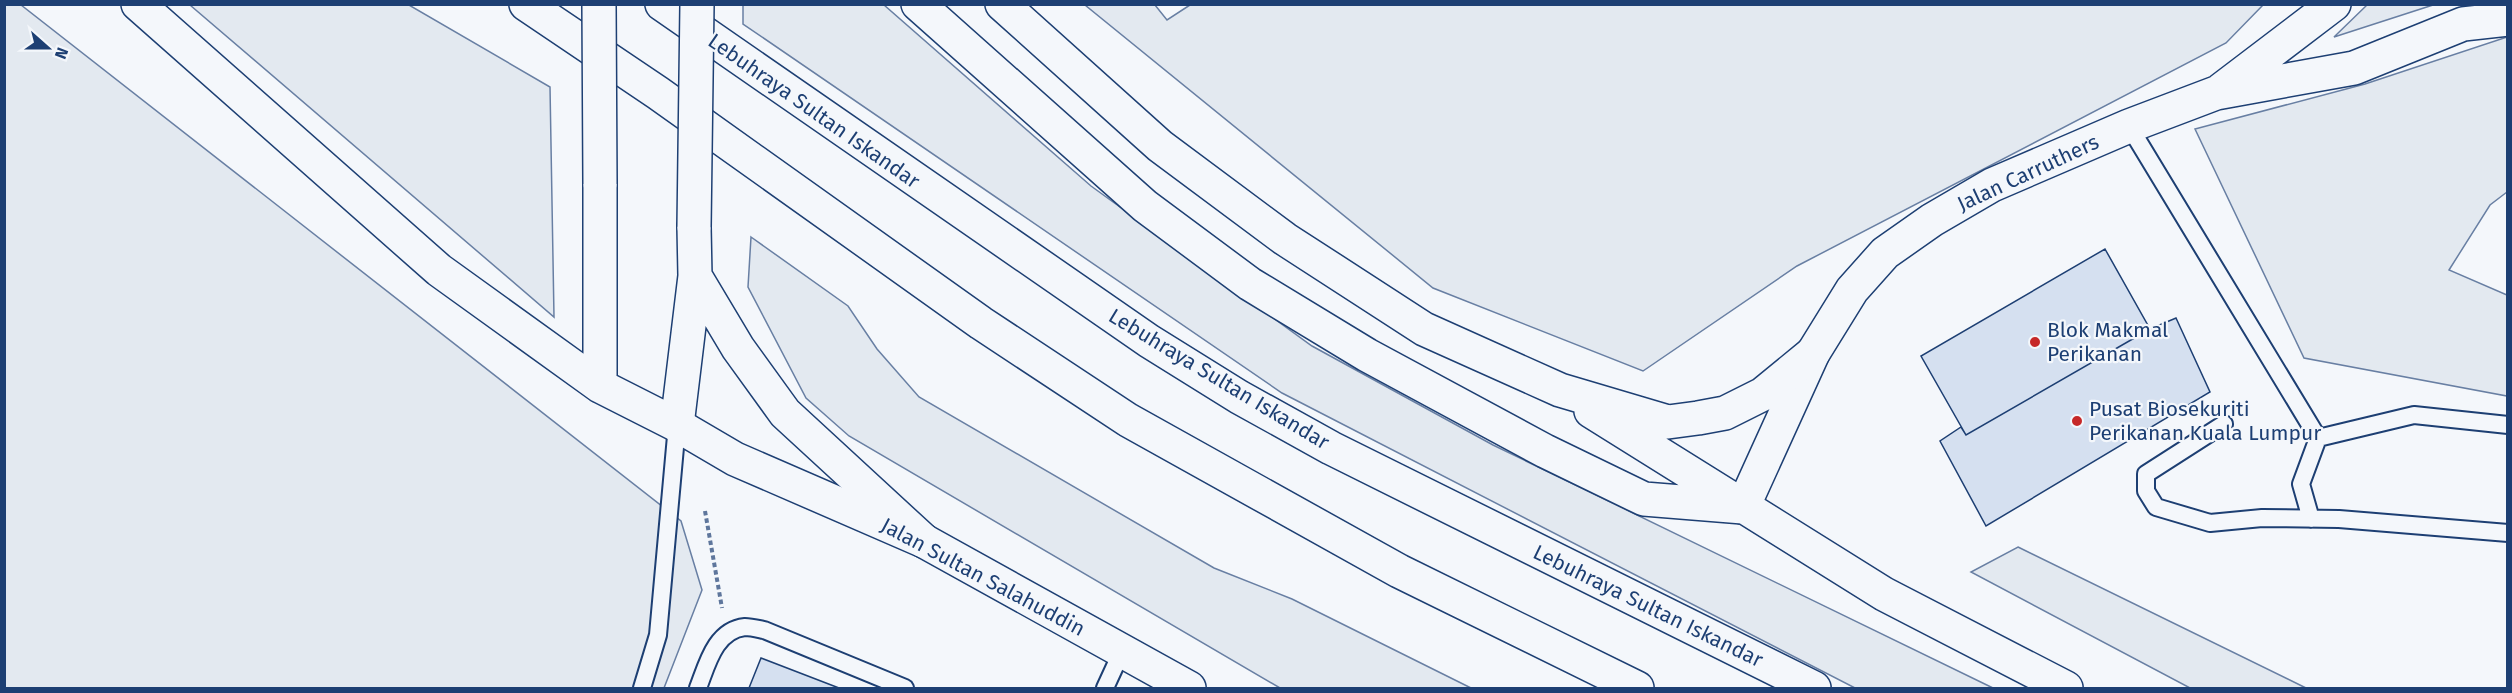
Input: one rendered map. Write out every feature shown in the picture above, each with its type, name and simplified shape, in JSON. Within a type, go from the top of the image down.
[{"type":"main road","name":"Jalan Sultan Salahuddin","points":[[138,4],[439,270],[600,386],[677,425],[735,459],[924,541],[1189,688]]},
{"type":"main road","points":[[526,4],[658,93],[981,323],[1128,420],[1399,571],[1637,688]]},
{"type":"main road","points":[[599,4],[600,386]]},
{"type":"main road","name":"Lebuhraya Sultan Iskandar","points":[[662,4],[1149,341],[1239,397],[1331,448],[1814,688]]},
{"type":"main road","points":[[677,425],[695,276],[697,4]]},
{"type":"main road","points":[[918,4],[1145,206],[1250,284],[1367,355],[1545,451],[1644,499],[1743,507]]},
{"type":"main road","points":[[1002,4],[1160,146],[1285,239],[1424,329],[1560,390],[1668,422],[1725,413],[1763,394],[1813,353]]},
{"type":"main road","name":"Jalan Carruthers","points":[[2216,93],[2334,4]]},
{"type":"main road","name":"Jalan Carruthers","points":[[1743,507],[1813,353],[1852,290],[1886,253],[1932,220],[1992,185],[2129,126],[2216,93],[2354,68],[2463,24],[2508,19]]},
{"type":"main road","points":[[695,276],[738,348],[785,413],[924,541]]},
{"type":"main road","points":[[1560,390],[1884,594],[2066,688]]},
{"type":"lane","points":[[2129,126],[2318,438]]},
{"type":"lane","points":[[2318,438],[2414,415],[2508,425]]},
{"type":"lane","points":[[2224,424],[2146,474],[2146,491],[2156,507],[2210,523],[2262,518],[2311,519],[2508,533]]},
{"type":"lane","points":[[642,688],[658,635],[677,425]]},
{"type":"lane","points":[[2311,519],[2301,484],[2318,438]]},
{"type":"lane","points":[[698,688],[714,648],[727,635],[745,627],[765,630],[904,688]]},
{"type":"lane","points":[[1105,688],[1122,651]]},
{"type":"path","points":[[705,511],[727,635]]},
{"type":"shaded area","points":[[2367,4],[2433,5],[2334,37]]},
{"type":"shaded area","points":[[4,5],[21,5],[681,521],[702,590],[664,688],[5,688]]},
{"type":"shaded area","points":[[190,5],[409,5],[550,87],[554,317]]},
{"type":"shaded area","points":[[743,5],[884,5],[1091,186],[1312,346],[1493,445],[1993,688],[1855,688],[1282,393],[743,24]]},
{"type":"shaded area","points":[[1085,5],[1155,5],[1167,20],[1190,5],[2263,5],[2226,43],[1797,266],[1643,371],[1433,288]]},
{"type":"shaded area","points":[[2507,37],[2507,192],[2490,205],[2449,270],[2507,295],[2507,396],[2304,358],[2195,129],[2365,84]]},
{"type":"shaded area","points":[[751,237],[848,306],[877,349],[919,397],[1214,568],[1292,599],[1471,688],[1280,688],[849,436],[806,398],[748,287]]},
{"type":"shaded area","points":[[2018,547],[2306,688],[2190,688],[1971,572]]},
{"type":"building","name":"Blok Makmal Perikanan","points":[[2105,249],[2150,329],[1966,435],[1921,356]]},
{"type":"building","points":[[2176,318],[2210,392],[1986,526],[1940,441],[1961,427],[1966,435],[2150,329]]},
{"type":"building","points":[[761,658],[839,688],[749,688]]},
{"type":"place","name":"Blok Makmal Perikanan","points":[[2035,342]]},
{"type":"place","name":"Pusat Biosekuriti Perikanan Kuala Lumpur","points":[[2077,421]]}]
